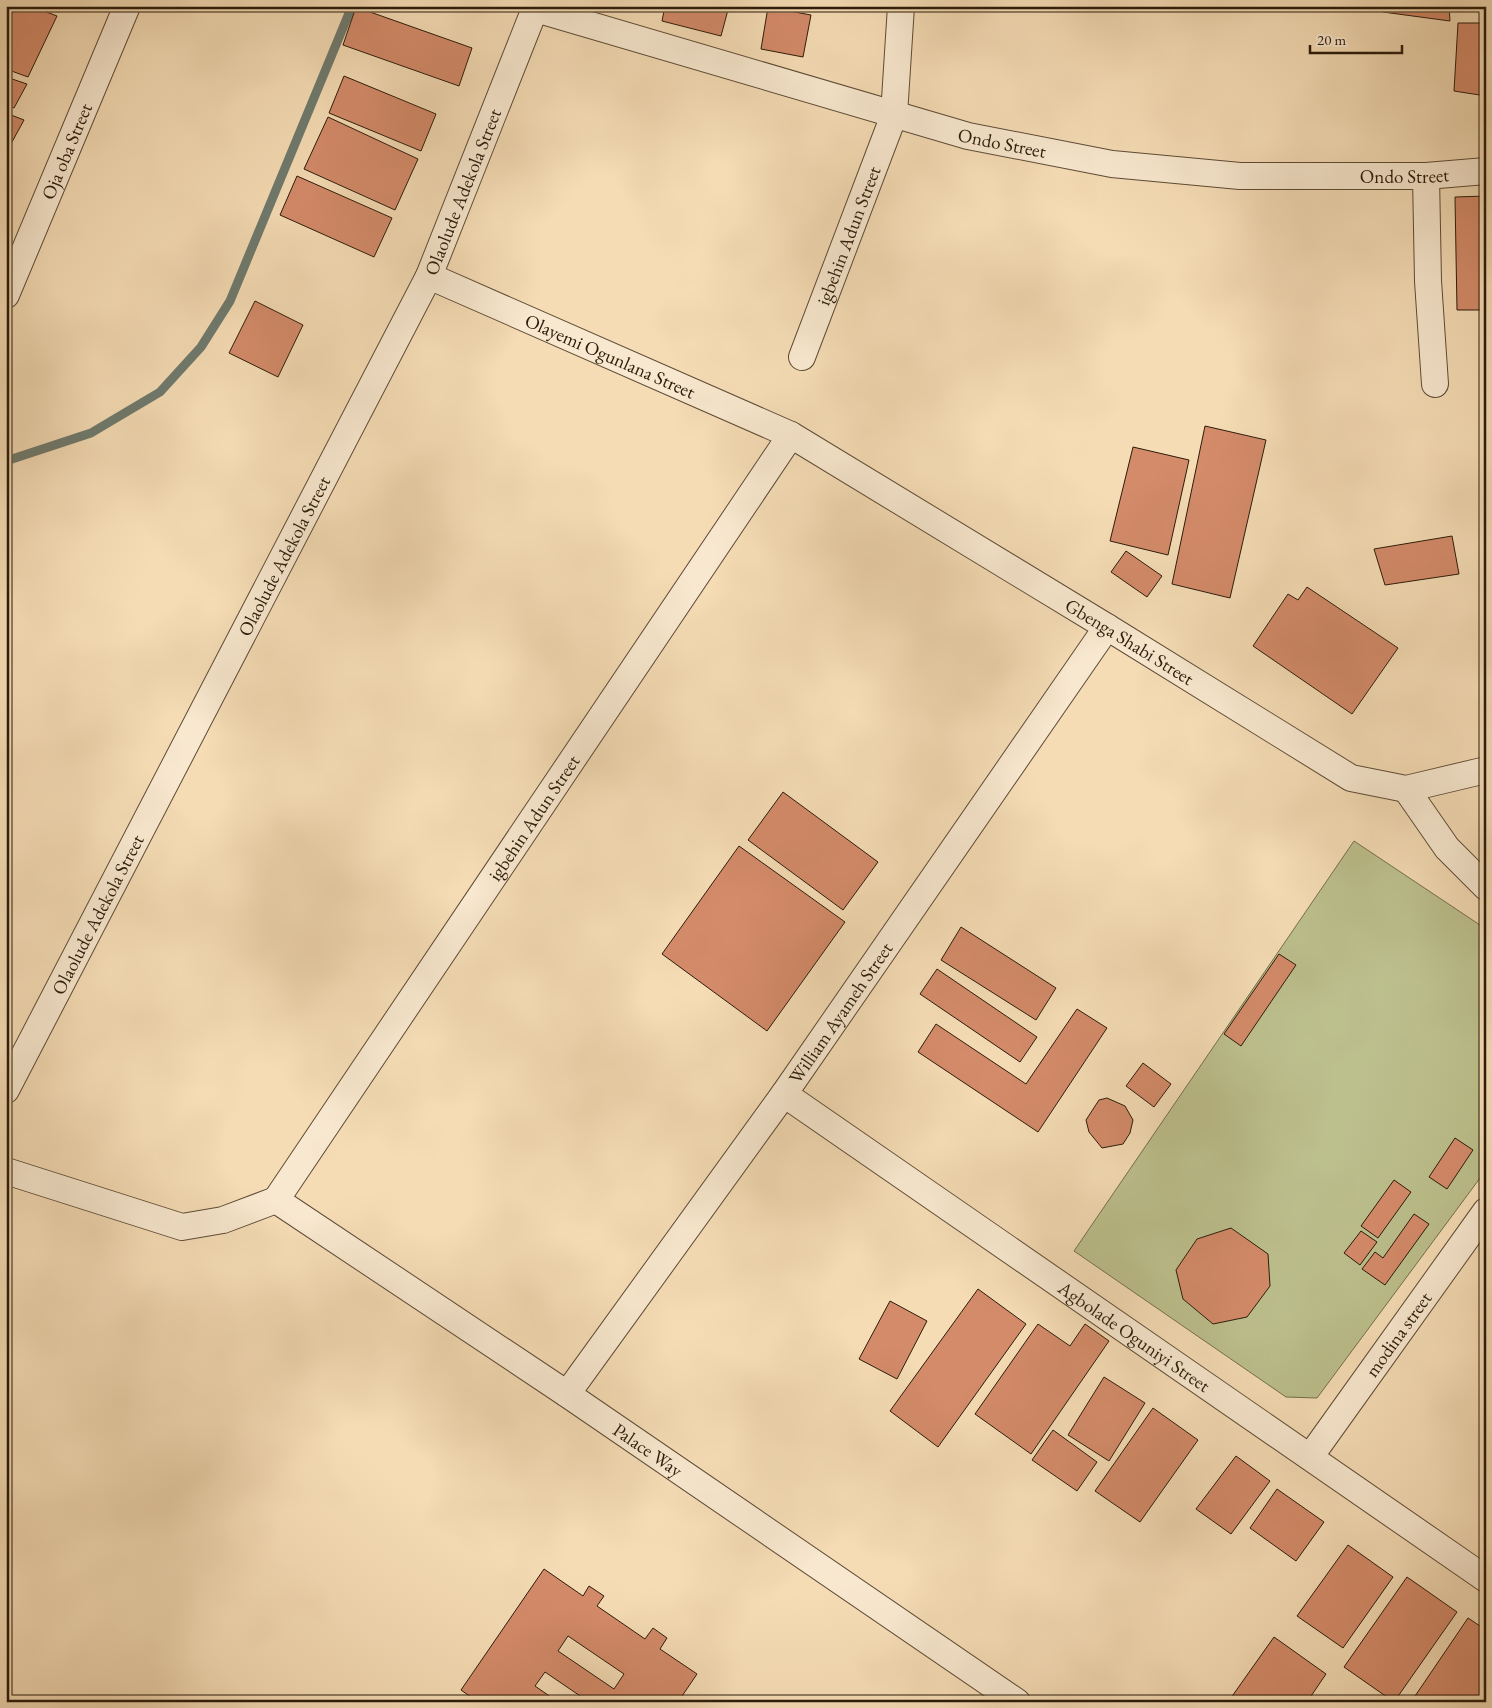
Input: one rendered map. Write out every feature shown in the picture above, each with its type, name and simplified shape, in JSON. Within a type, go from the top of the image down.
[{"type":"street","name":"Oja oba Street","points":[[6,295],[127,6]]},
{"type":"street","name":"igbehin Adun Street","points":[[802,357],[894,115],[901,6]]},
{"type":"street","name":"Ondo Street","points":[[536,8],[968,136],[1112,164],[1240,176],[1426,176],[1486,171]]},
{"type":"street","name":"Olaolude Adekola Street","points":[[6,1090],[429,276],[536,8]]},
{"type":"street","points":[[1426,176],[1428,280],[1435,384]]},
{"type":"street","name":"Olayemi Ogunlana Street","points":[[429,276],[791,435]]},
{"type":"street","name":"igbehin Adun Street","points":[[276,1200],[791,435]]},
{"type":"street","name":"Gbenga Shabi Street","points":[[791,435],[1351,778],[1406,788],[1486,770]]},
{"type":"street","name":"William Ayameh Street","points":[[567,1394],[784,1094],[1107,627]]},
{"type":"street","points":[[1406,788],[1447,848],[1486,887]]},
{"type":"street","name":"Agbolade Oguniyi Street","points":[[784,1094],[1486,1579]]},
{"type":"street","points":[[6,1171],[182,1227],[223,1220],[276,1200]]},
{"type":"street","name":"Palace Way","points":[[276,1200],[567,1394],[1017,1702]]},
{"type":"street","name":"modina street","points":[[1310,1457],[1486,1211]]},
{"type":"green space","points":[[1354,841],[1486,929],[1486,1170],[1317,1398],[1286,1397],[1074,1251]]},
{"type":"building","points":[[6,6],[31,6],[57,16],[28,77],[6,69]]},
{"type":"building","points":[[665,6],[729,6],[721,36],[662,21]]},
{"type":"building","points":[[1382,6],[1449,6],[1450,21],[1383,12]]},
{"type":"building","points":[[1459,6],[1486,6],[1486,11],[1459,10]]},
{"type":"building","points":[[356,7],[472,48],[459,86],[343,45]]},
{"type":"building","points":[[768,7],[811,15],[803,57],[761,49]]},
{"type":"building","points":[[1458,23],[1486,23],[1486,96],[1454,91]]},
{"type":"building","points":[[344,76],[436,114],[421,151],[329,113]]},
{"type":"building","points":[[6,77],[27,84],[14,108],[6,105]]},
{"type":"building","points":[[6,113],[24,120],[6,153]]},
{"type":"building","points":[[328,117],[418,159],[395,210],[304,169]]},
{"type":"building","points":[[297,176],[392,218],[374,257],[280,215]]},
{"type":"building","points":[[1486,196],[1486,310],[1457,310],[1455,197]]},
{"type":"building","points":[[255,301],[303,325],[278,377],[229,353]]},
{"type":"building","points":[[1205,426],[1266,440],[1230,598],[1172,584]]},
{"type":"building","points":[[1133,447],[1189,460],[1168,555],[1110,541]]},
{"type":"building","points":[[1452,536],[1459,574],[1385,585],[1374,549]]},
{"type":"building","points":[[1126,551],[1162,576],[1147,597],[1111,572]]},
{"type":"building","points":[[1307,587],[1398,648],[1352,714],[1253,646],[1288,594],[1298,600]]},
{"type":"building","points":[[783,792],[878,862],[843,910],[748,840]]},
{"type":"building","points":[[739,846],[845,922],[767,1031],[662,954]]},
{"type":"building","points":[[961,927],[1056,988],[1036,1020],[941,960]]},
{"type":"building","points":[[1279,954],[1296,965],[1241,1046],[1224,1034]]},
{"type":"building","points":[[937,969],[1037,1037],[1020,1062],[920,994]]},
{"type":"building","points":[[1077,1009],[1107,1028],[1038,1132],[918,1052],[936,1024],[1026,1084]]},
{"type":"building","points":[[1143,1063],[1171,1084],[1154,1107],[1126,1086]]},
{"type":"building","points":[[1107,1098],[1125,1106],[1133,1120],[1130,1133],[1123,1144],[1102,1148],[1089,1132],[1086,1120],[1099,1100]]},
{"type":"building","points":[[1455,1138],[1473,1150],[1447,1189],[1429,1177]]},
{"type":"building","points":[[1394,1180],[1411,1192],[1378,1238],[1361,1226]]},
{"type":"building","points":[[1414,1214],[1429,1224],[1385,1285],[1362,1269],[1375,1252],[1383,1258]]},
{"type":"building","points":[[1231,1228],[1268,1254],[1270,1286],[1247,1317],[1213,1324],[1183,1299],[1176,1270],[1197,1239]]},
{"type":"building","points":[[1361,1231],[1377,1242],[1360,1265],[1344,1253]]},
{"type":"building","points":[[978,1289],[1026,1324],[938,1447],[890,1411]]},
{"type":"building","points":[[890,1301],[927,1321],[897,1379],[859,1359]]},
{"type":"building","points":[[1038,1324],[1070,1346],[1085,1324],[1109,1341],[1031,1454],[975,1414]]},
{"type":"building","points":[[1104,1377],[1145,1403],[1109,1461],[1068,1435]]},
{"type":"building","points":[[1153,1408],[1198,1440],[1140,1522],[1095,1491]]},
{"type":"building","points":[[1053,1430],[1097,1462],[1077,1491],[1032,1460]]},
{"type":"building","points":[[1236,1456],[1270,1481],[1231,1534],[1196,1509]]},
{"type":"building","points":[[1277,1489],[1324,1522],[1296,1561],[1250,1528]]},
{"type":"building","points":[[1348,1545],[1393,1577],[1343,1648],[1297,1616]]},
{"type":"building","points":[[544,1569],[583,1596],[589,1586],[604,1596],[597,1606],[645,1639],[653,1628],[667,1638],[660,1649],[697,1674],[678,1702],[589,1702],[545,1672],[535,1686],[558,1702],[478,1702],[461,1690]],"holes":[[[568,1636],[624,1674],[614,1689],[558,1651]]]},
{"type":"building","points":[[1407,1577],[1457,1612],[1394,1702],[1344,1667]]},
{"type":"building","points":[[1468,1618],[1486,1630],[1486,1702],[1411,1702]]},
{"type":"building","points":[[1274,1637],[1326,1674],[1307,1702],[1228,1702]]},
{"type":"waterway","points":[[6,461],[91,433],[160,392],[201,347],[230,301],[352,6]]}]
